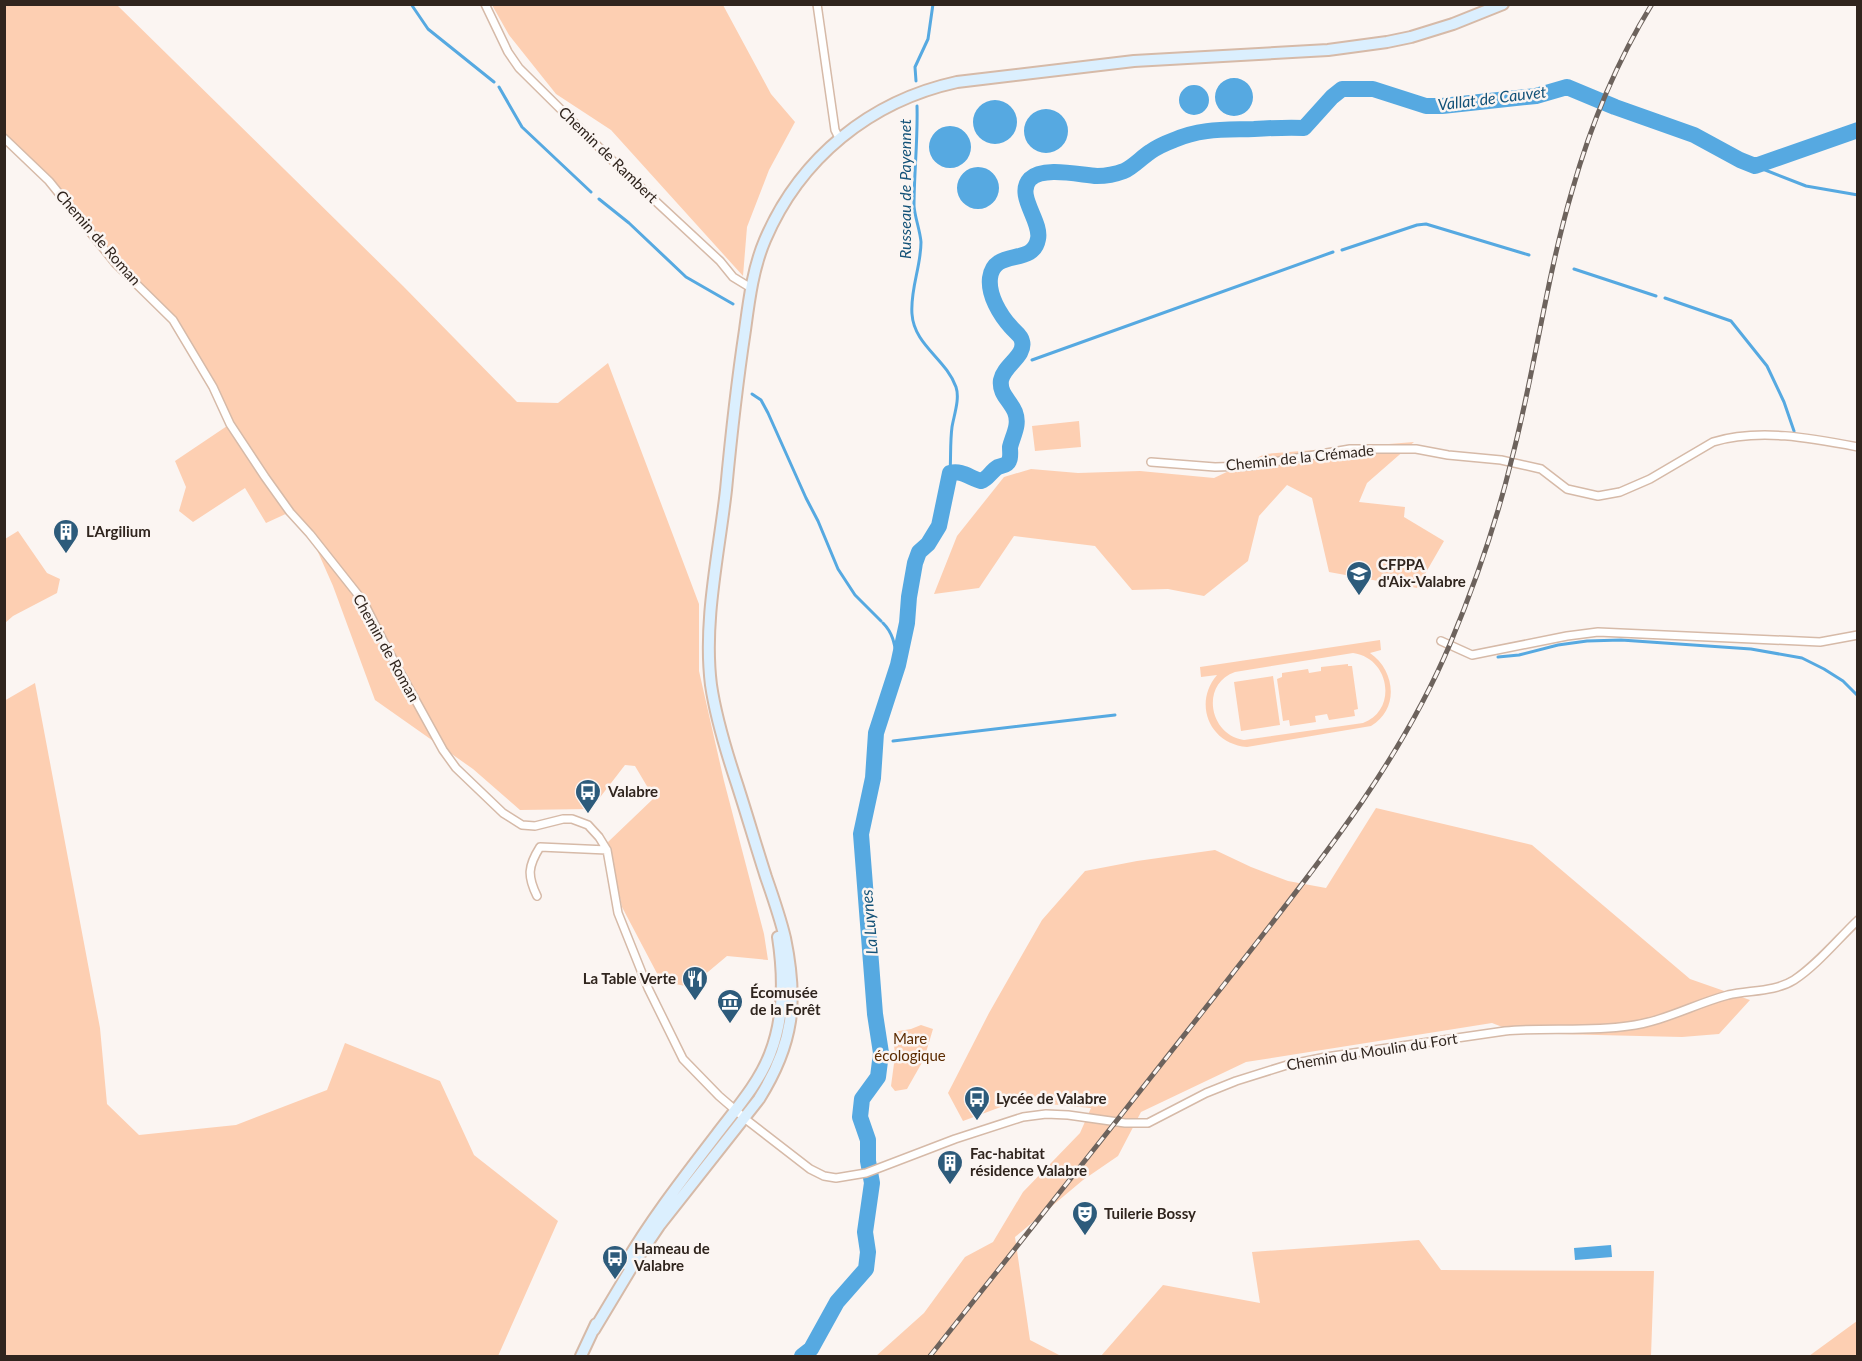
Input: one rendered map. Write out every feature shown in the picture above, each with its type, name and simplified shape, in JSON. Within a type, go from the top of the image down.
[{"type":"main road","points":[[581,1356],[607,1296],[654,1218],[765,1090],[780,1062],[792,1015],[791,969],[783,928],[720,732],[711,683],[710,658],[710,617],[718,544],[737,382],[751,288],[764,240],[778,212],[800,180],[839,138],[876,113],[908,97],[936,87],[957,82],[1134,61],[1328,50],[1387,42],[1453,24],[1503,4]]},
{"type":"street","name":"Chemin de Rambert","points":[[485,4],[508,52],[519,68],[622,170],[720,261],[733,277],[751,288]]},
{"type":"street","points":[[817,4],[835,130],[839,138]]},
{"type":"street","name":"Chemin de Roman","points":[[4,138],[49,182],[116,264],[173,320],[213,387],[230,424],[265,477],[290,512],[363,601],[410,692],[443,750],[456,768],[503,813],[522,825],[535,826],[563,819],[580,821],[588,825],[599,837],[607,850],[618,913],[653,998],[683,1059],[742,1116],[810,1169],[824,1176],[836,1178],[866,1173]]},
{"type":"street","name":"Chemin de la Crémade","points":[[1150,462],[1215,467],[1249,466],[1350,449],[1416,449],[1448,455],[1501,460],[1541,469],[1567,489],[1598,496],[1620,492],[1650,479],[1713,442],[1725,438],[1776,435],[1829,441],[1857,447]]},
{"type":"street","points":[[1441,641],[1472,655],[1598,632],[1820,642],[1857,635]]},
{"type":"street","points":[[537,896],[530,882],[531,867],[540,847],[607,850]]},
{"type":"street","name":"Chemin du Moulin du Fort","points":[[866,1173],[956,1138],[1023,1117],[1046,1114],[1068,1115],[1125,1123],[1148,1123],[1206,1093],[1236,1081],[1287,1065],[1326,1057],[1505,1031],[1534,1028],[1592,1030],[1647,1023],[1706,1001],[1770,988],[1794,980],[1857,920]]},
{"type":"green space","points":[[4,5],[117,5],[403,286],[517,402],[558,403],[608,363],[699,604],[699,671],[724,781],[764,934],[768,960],[727,956],[690,987],[661,981],[622,907],[608,842],[654,798],[635,766],[625,765],[591,809],[520,810],[473,769],[375,700],[333,586],[310,534],[290,512],[266,523],[245,488],[193,522],[179,511],[186,487],[175,461],[230,424],[183,335],[116,264],[75,212],[5,138]]},
{"type":"green space","points":[[492,5],[723,5],[771,94],[795,122],[769,170],[747,227],[743,276],[611,130],[556,94],[509,35]]},
{"type":"green space","points":[[1079,421],[1081,447],[1035,451],[1032,426]]},
{"type":"green space","points":[[1414,442],[1367,483],[1359,502],[1405,507],[1404,517],[1444,541],[1417,588],[1329,572],[1312,498],[1287,485],[1259,516],[1248,561],[1204,596],[1168,589],[1132,590],[1095,546],[1014,536],[979,588],[934,594],[957,536],[1004,477],[1031,469],[1078,473],[1140,471],[1214,478],[1265,454]]},
{"type":"green space","points":[[18,531],[47,573],[60,579],[57,593],[13,616],[5,623],[5,539]]},
{"type":"green space","points":[[1380,640],[1381,650],[1370,653],[1385,669],[1391,690],[1390,700],[1387,710],[1371,726],[1247,747],[1234,744],[1214,730],[1206,709],[1206,698],[1217,675],[1201,677],[1200,667]],"holes":[[[1353,653],[1375,664],[1382,674],[1385,696],[1374,716],[1363,723],[1244,740],[1232,736],[1223,729],[1213,709],[1213,697],[1217,687],[1224,678],[1235,672]]]},
{"type":"green space","points":[[1348,664],[1352,666],[1358,709],[1354,710],[1355,716],[1329,720],[1327,714],[1315,716],[1316,722],[1290,726],[1289,720],[1283,721],[1277,679],[1282,677],[1282,673],[1308,669],[1309,673],[1321,671],[1321,667]]},
{"type":"green space","points":[[1273,676],[1280,725],[1241,731],[1234,682]]},
{"type":"green space","points":[[35,683],[100,1028],[107,1104],[139,1135],[236,1125],[327,1090],[345,1043],[440,1081],[474,1155],[558,1221],[498,1356],[5,1356],[4,701]]},
{"type":"green space","points":[[1376,808],[1532,845],[1690,979],[1750,1000],[1719,1034],[1682,1037],[1518,1033],[1492,1023],[1246,1062],[1141,1112],[1118,1156],[1083,1180],[1015,1237],[1030,1340],[1061,1356],[876,1356],[924,1313],[965,1257],[993,1242],[1023,1192],[1080,1133],[1091,1108],[1017,1101],[963,1121],[948,1093],[989,1013],[1042,920],[1085,871],[1215,850],[1288,881],[1326,888]]},
{"type":"green space","name":"Mare écologique","points":[[921,1025],[933,1029],[924,1059],[907,1089],[895,1091],[891,1086],[895,1056],[893,1032]]},
{"type":"green space","points":[[1419,1240],[1441,1270],[1654,1271],[1651,1356],[1101,1356],[1163,1285],[1260,1303],[1252,1252]]},
{"type":"green space","points":[[1857,1321],[1857,1356],[1809,1356]]},
{"type":"water","points":[[1234,78],[1248,83],[1253,97],[1248,111],[1234,116],[1220,111],[1215,97],[1220,83]]},
{"type":"water","points":[[1194,85],[1200,86],[1208,94],[1208,106],[1200,114],[1194,115],[1188,114],[1180,106],[1179,100],[1180,94],[1188,86]]},
{"type":"water","points":[[995,100],[1004,101],[1011,106],[1016,113],[1016,131],[1011,138],[1004,143],[995,144],[986,143],[979,138],[974,131],[973,122],[974,113],[979,106],[986,101]]},
{"type":"water","points":[[1046,109],[1055,110],[1062,115],[1067,122],[1067,140],[1062,147],[1055,152],[1046,153],[1037,152],[1030,147],[1025,140],[1024,131],[1025,122],[1030,115],[1037,110]]},
{"type":"water","points":[[950,126],[965,132],[971,147],[965,162],[950,168],[935,162],[929,147],[935,132]]},
{"type":"water","points":[[978,167],[993,173],[999,188],[993,203],[978,209],[963,203],[957,188],[963,173]]},
{"type":"water","points":[[1611,1245],[1612,1257],[1575,1260],[1574,1248]]},
{"type":"waterway","points":[[411,4],[428,29],[494,82]]},
{"type":"waterway","name":"Russeau de Payennet","points":[[916,81],[915,67],[928,39],[933,4]]},
{"type":"waterway","points":[[499,87],[522,127],[591,192]]},
{"type":"waterway","name":"Vallat de Cauvet","points":[[802,1356],[811,1349],[837,1302],[866,1269],[868,1252],[865,1232],[872,1183],[868,1161],[868,1140],[860,1117],[862,1099],[878,1077],[881,1053],[875,1014],[861,834],[873,778],[876,733],[898,665],[907,623],[915,563],[919,552],[928,544],[939,526],[950,473],[962,473],[981,481],[998,467],[1007,464],[1010,459],[1016,417],[1003,393],[1001,380],[1021,351],[1022,341],[996,304],[991,291],[990,278],[998,263],[1029,253],[1035,247],[1038,232],[1025,193],[1030,179],[1036,175],[1052,172],[1097,176],[1118,173],[1162,145],[1184,136],[1204,132],[1304,128],[1342,89],[1373,89],[1426,106],[1442,106],[1536,96],[1567,87],[1694,135],[1755,166],[1858,130]]},
{"type":"waterway","name":"Russeau de Payennet","points":[[917,106],[914,206],[921,242],[912,314],[918,335],[945,368],[956,387],[957,402],[951,433],[950,473]]},
{"type":"waterway","points":[[1755,166],[1806,186],[1858,195]]},
{"type":"waterway","points":[[599,199],[629,223],[686,277],[733,304]]},
{"type":"waterway","points":[[1342,250],[1426,224],[1529,255]]},
{"type":"waterway","points":[[1032,360],[1333,252]]},
{"type":"waterway","points":[[1574,269],[1656,296]]},
{"type":"waterway","points":[[1665,298],[1731,321],[1767,366],[1784,402],[1794,431]]},
{"type":"waterway","name":"Vallat de Cauvet","points":[[1005,371],[1015,367]]},
{"type":"waterway","points":[[752,394],[761,400],[768,413],[838,569],[855,595],[881,621]]},
{"type":"waterway","points":[[883,623],[892,637],[898,665]]},
{"type":"waterway","points":[[1498,657],[1587,641],[1621,640],[1751,649],[1802,658],[1843,681],[1858,696]]},
{"type":"waterway","points":[[893,741],[1115,715]]},
{"type":"railway","points":[[930,1356],[1289,902],[1378,778],[1429,690],[1468,598],[1500,505],[1520,425],[1555,257],[1579,167],[1616,71],[1652,4]]},
{"type":"place","name":"L'Argilium","points":[[66,555]]},
{"type":"place","name":"CFPPA d'Aix-Valabre","points":[[1359,597]]},
{"type":"place","name":"Valabre","points":[[588,815]]},
{"type":"place","name":"La Table Verte","points":[[695,1002]]},
{"type":"place","name":"Écomusée de la Forêt","points":[[730,1025]]},
{"type":"place","name":"Lycée de Valabre","points":[[977,1122]]},
{"type":"place","name":"Fac-habitat résidence Valabre","points":[[950,1186]]},
{"type":"place","name":"Tuilerie Bossy","points":[[1085,1237]]},
{"type":"place","name":"Hameau de Valabre","points":[[615,1281]]},
{"type":"water label","name":"La Luynes","points":[[869,922]]}]
